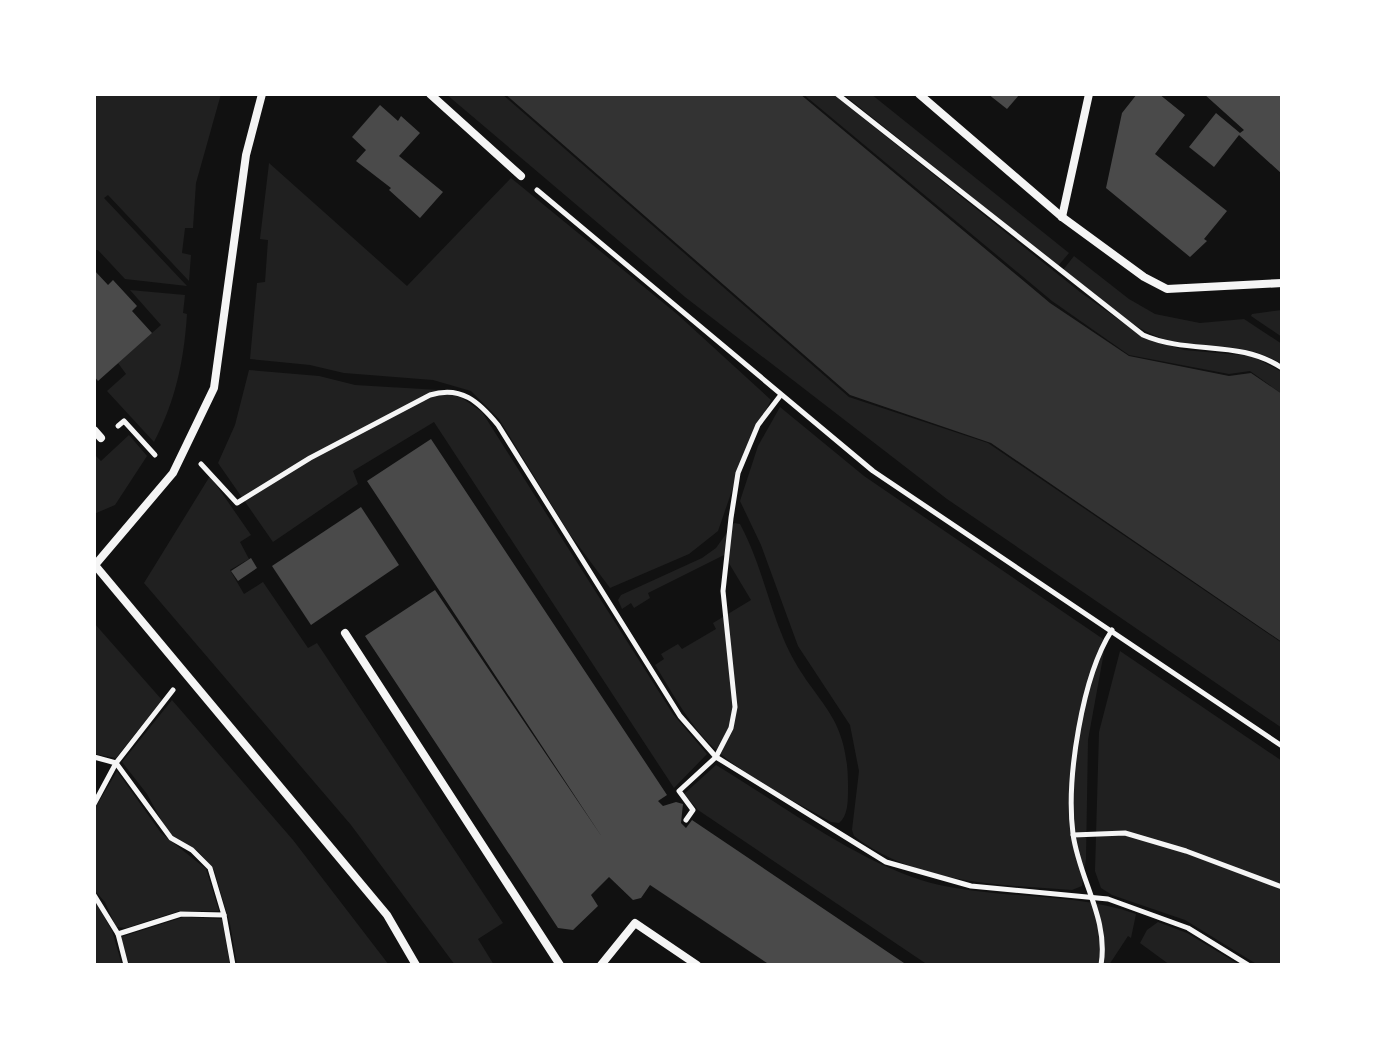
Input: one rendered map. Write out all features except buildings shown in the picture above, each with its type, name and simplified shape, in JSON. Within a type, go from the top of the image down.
[{"type":"street","points":[[262,94],[246,155],[214,388],[173,473],[94,564],[387,915],[416,965]]},
{"type":"street","points":[[430,94],[521,176]]},
{"type":"street","points":[[919,94],[1062,217],[1144,277],[1167,289],[1282,283]]},
{"type":"street","points":[[1062,217],[1089,94]]},
{"type":"street","points":[[345,633],[560,965]]},
{"type":"street","points":[[601,965],[635,923],[697,965]]},
{"type":"path","points":[[837,94],[1143,335],[1170,344],[1240,349],[1282,368]]},
{"type":"path","points":[[521,176],[873,471],[1282,746]]},
{"type":"path","points":[[185,447],[237,503],[310,458],[430,395],[447,390],[462,393],[498,425],[680,716],[716,757],[886,862],[971,886],[1091,896],[1188,928],[1248,965]]},
{"type":"path","points":[[686,820],[693,810],[679,791],[716,757],[731,728],[735,707],[723,591],[738,473],[758,425],[780,396]]},
{"type":"path","points":[[97,434],[124,421],[173,473]]},
{"type":"path","points":[[1101,965],[1104,939],[1073,835],[1072,766],[1085,702],[1104,641],[1112,630]]},
{"type":"path","points":[[94,804],[116,763],[187,675]]},
{"type":"path","points":[[94,757],[116,763],[171,838],[192,850],[210,868],[224,915],[233,965]]},
{"type":"path","points":[[1073,835],[1125,833],[1186,851],[1282,887]]},
{"type":"path","points":[[94,895],[118,934],[126,965]]},
{"type":"path","points":[[118,934],[181,914],[224,915]]},
{"type":"shaded area","points":[[94,94],[221,94],[196,183],[193,228],[185,228],[182,253],[191,255],[189,281],[108,195],[104,198],[187,286],[125,279],[98,250],[94,250]]},
{"type":"shaded area","points":[[446,94],[502,94],[849,397],[988,443],[1282,643],[1282,728],[947,499],[685,297]]},
{"type":"shaded area","points":[[505,94],[800,94],[1050,303],[1129,356],[1229,376],[1251,373],[1282,394],[1282,642],[991,443],[850,395]]},
{"type":"shaded area","points":[[803,94],[833,94],[1080,292],[1143,337],[1184,350],[1252,356],[1282,372],[1282,394],[1250,371],[1229,374],[1129,355],[1052,301]]},
{"type":"shaded area","points":[[843,94],[871,94],[1069,253],[1058,266]]},
{"type":"shaded area","points":[[269,163],[407,286],[511,178],[677,314],[771,400],[747,447],[718,531],[689,554],[610,588],[569,533],[499,419],[471,391],[433,380],[344,373],[310,365],[250,359],[257,283],[265,282],[268,240],[260,239]]},
{"type":"shaded area","points":[[1074,256],[1129,299],[1155,314],[1200,323],[1244,319],[1282,344],[1282,364],[1251,351],[1183,344],[1153,335],[1112,310],[1063,270]]},
{"type":"shaded area","points":[[130,290],[185,295],[183,313],[187,314],[181,364],[168,411],[154,442],[107,391],[126,374],[118,363],[161,325]]},
{"type":"shaded area","points":[[1282,310],[1282,337],[1251,316],[1252,314]]},
{"type":"shaded area","points":[[249,370],[319,376],[355,385],[439,390],[462,398],[482,412],[673,714],[707,754],[674,788],[434,422],[353,471],[358,484],[273,542],[218,463],[235,425]]},
{"type":"shaded area","points":[[780,407],[864,476],[1106,641],[1088,740],[1086,859],[1082,886],[1072,890],[958,879],[904,864],[854,836],[852,830],[859,771],[850,725],[798,646],[761,545],[740,501],[758,446]]},
{"type":"shaded area","points":[[129,435],[147,456],[115,505],[94,514],[94,454],[101,461]]},
{"type":"shaded area","points":[[210,476],[251,535],[240,542],[249,559],[230,570],[244,594],[263,582],[308,648],[317,643],[503,923],[478,939],[494,965],[455,965],[351,825],[144,583]]},
{"type":"shaded area","points":[[734,523],[740,524],[747,538],[795,662],[836,723],[847,762],[848,798],[846,812],[839,823],[831,822],[764,784],[716,750],[690,720],[655,665],[664,659],[661,654],[678,644],[682,649],[716,629],[713,623],[751,600],[724,555],[648,593],[650,598],[634,608],[631,603],[622,609],[618,600],[621,595],[702,558],[716,548]]},
{"type":"shaded area","points":[[94,623],[162,700],[116,758],[94,754]]},
{"type":"shaded area","points":[[1120,651],[1282,761],[1282,965],[1258,965],[1185,920],[1112,895],[1101,888],[1095,871],[1099,732]]},
{"type":"shaded area","points":[[172,700],[293,840],[389,965],[237,965],[230,924],[214,870],[198,851],[178,841],[166,829],[147,794],[122,762]]},
{"type":"shaded area","points":[[716,765],[849,848],[905,874],[956,888],[1086,902],[1136,914],[1131,938],[1128,936],[1109,965],[928,965],[698,810],[684,794]]},
{"type":"shaded area","points":[[117,771],[161,833],[206,869],[219,911],[179,911],[126,928],[116,927],[105,902],[94,890],[94,810]]},
{"type":"shaded area","points":[[94,899],[112,931],[122,965],[94,965]]},
{"type":"shaded area","points":[[184,917],[222,919],[230,965],[129,965],[121,937]]},
{"type":"shaded area","points":[[1158,922],[1187,933],[1240,965],[1170,965],[1140,943],[1147,930]]}]
